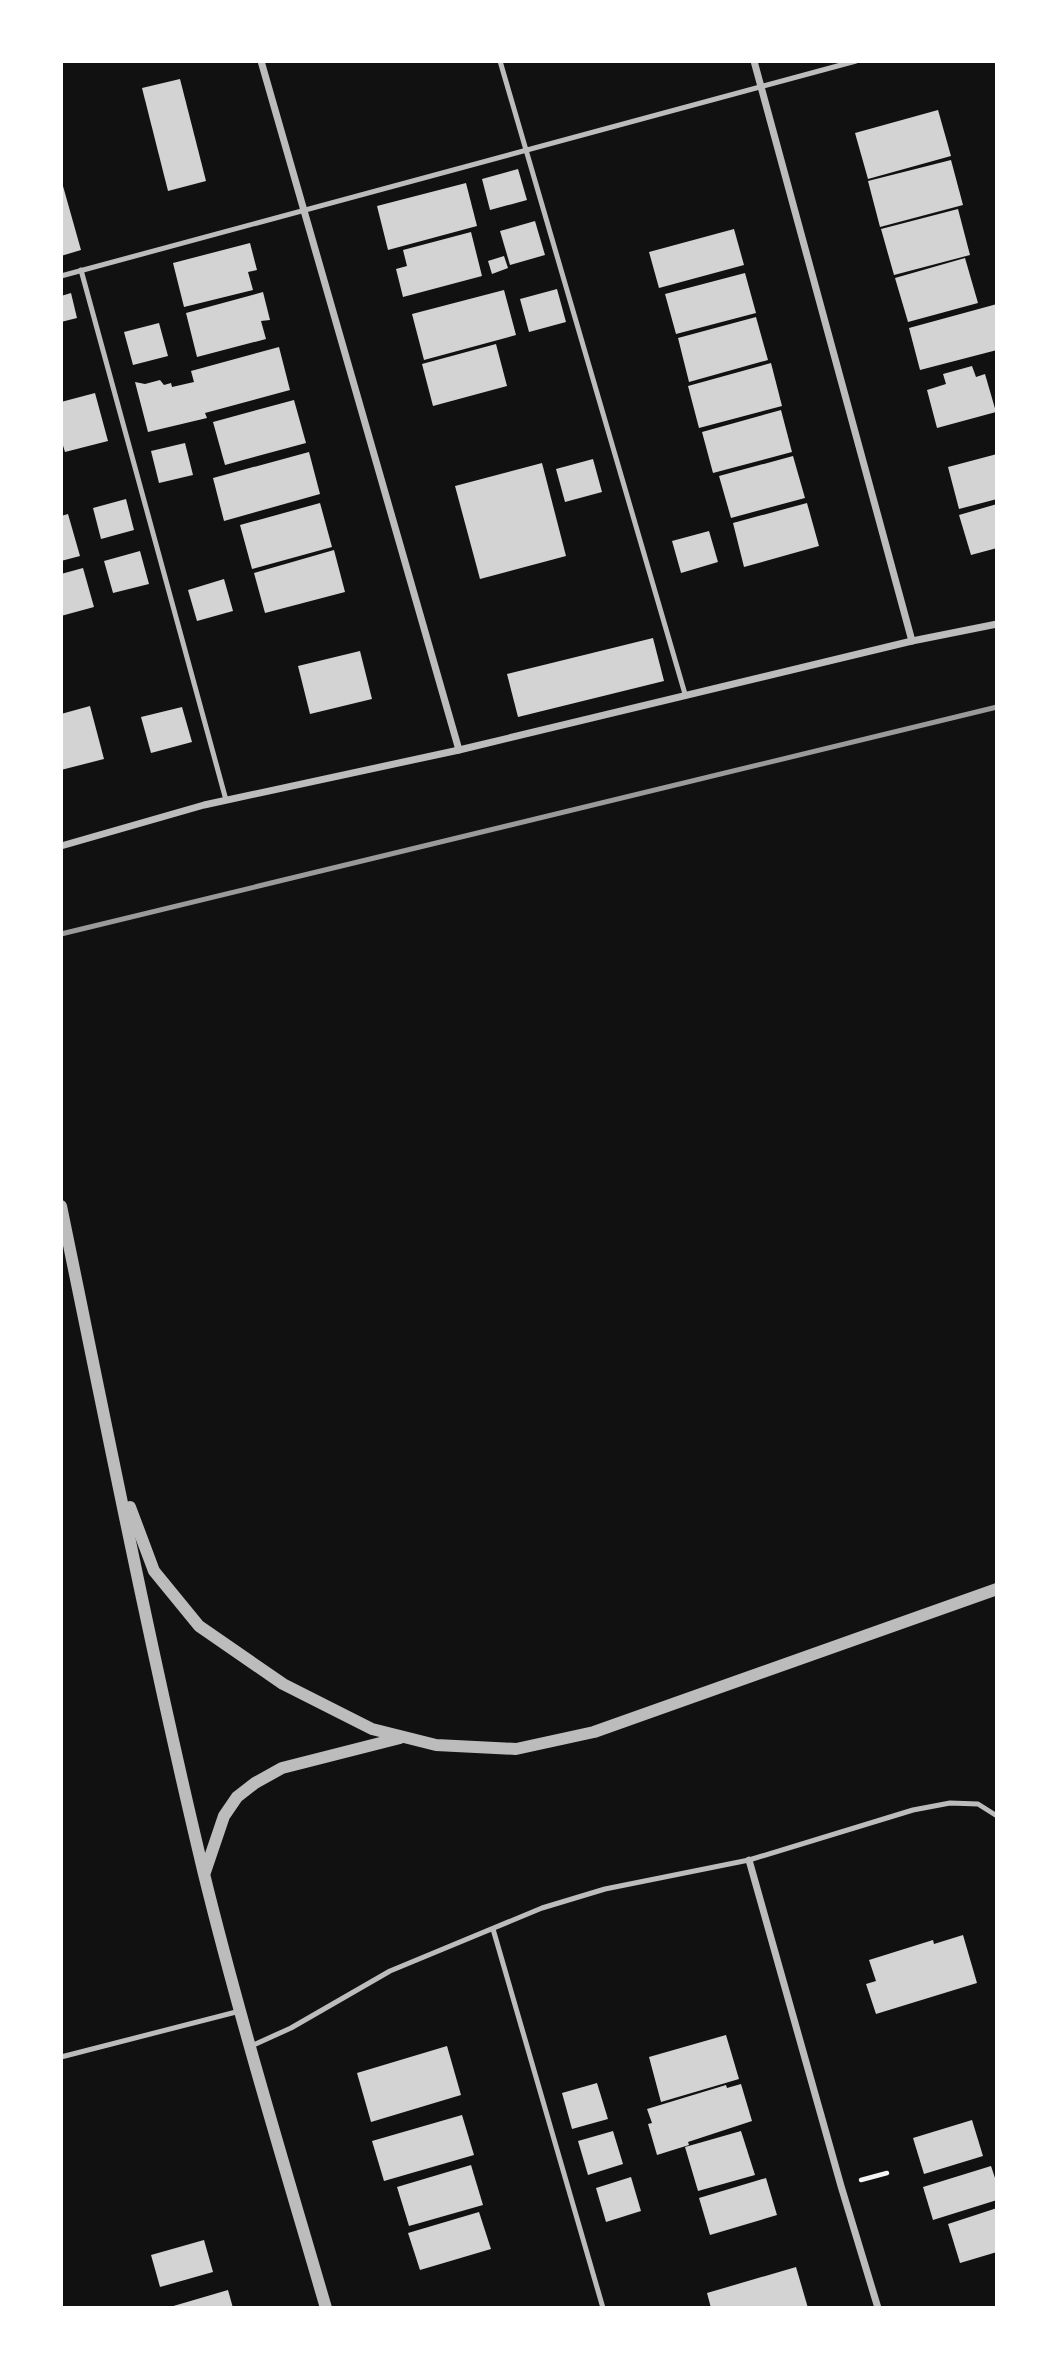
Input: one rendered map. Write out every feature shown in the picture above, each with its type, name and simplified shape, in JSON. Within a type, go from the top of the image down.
[{"type":"street","points":[[261,61],[459,750]]},
{"type":"street","points":[[754,61],[912,641]]},
{"type":"street","points":[[61,846],[226,800],[459,750],[685,694],[997,624]]},
{"type":"street","points":[[61,1206],[114,1468],[204,1873],[249,2047],[326,2308]]},
{"type":"street","points":[[114,1468],[154,1571],[200,1626],[283,1684],[372,1729],[436,1745],[516,1749],[594,1732],[997,1589]]},
{"type":"street","points":[[204,1873],[223,1816],[237,1797],[255,1783],[282,1769],[404,1737]]},
{"type":"street","points":[[749,1860],[878,2308]]},
{"type":"lane","points":[[500,61],[685,694]]},
{"type":"lane","points":[[61,276],[856,61]]},
{"type":"lane","points":[[81,270],[226,800]]},
{"type":"lane","points":[[249,2047],[291,2028],[390,1971],[542,1908],[605,1889],[749,1860],[913,1810],[950,1803],[978,1804],[997,1816]]},
{"type":"lane","points":[[494,1929],[603,2308]]},
{"type":"lane","points":[[61,2057],[240,2011]]},
{"type":"building","points":[[180,79],[206,181],[168,191],[142,88]]},
{"type":"building","points":[[938,110],[951,156],[868,179],[855,133]]},
{"type":"building","points":[[951,160],[963,205],[880,227],[868,181]]},
{"type":"building","points":[[518,169],[527,200],[490,210],[482,179]]},
{"type":"building","points":[[61,179],[81,250],[61,256]]},
{"type":"building","points":[[466,183],[477,226],[388,250],[377,206]]},
{"type":"building","points":[[958,209],[970,255],[894,275],[881,229]]},
{"type":"building","points":[[535,221],[545,255],[510,265],[500,231]]},
{"type":"building","points":[[734,229],[744,265],[659,288],[649,252]]},
{"type":"building","points":[[471,232],[482,276],[403,297],[396,269],[407,266],[403,250]]},
{"type":"building","points":[[250,243],[257,270],[248,272],[253,290],[184,307],[173,263]]},
{"type":"building","points":[[504,256],[508,268],[492,274],[488,261]]},
{"type":"building","points":[[965,258],[978,303],[908,322],[895,278]]},
{"type":"building","points":[[745,273],[756,313],[676,334],[665,294]]},
{"type":"building","points":[[557,289],[566,322],[529,332],[520,299]]},
{"type":"building","points":[[504,290],[516,335],[424,360],[412,314]]},
{"type":"building","points":[[263,292],[270,320],[261,321],[266,339],[197,357],[186,313]]},
{"type":"building","points":[[71,293],[77,318],[61,322],[61,296]]},
{"type":"building","points":[[997,304],[997,350],[920,370],[909,328]]},
{"type":"building","points":[[756,317],[768,360],[689,382],[678,338]]},
{"type":"building","points":[[159,323],[168,356],[133,365],[124,332]]},
{"type":"building","points":[[496,344],[507,386],[433,406],[422,364]]},
{"type":"building","points":[[279,347],[290,390],[205,413],[207,418],[148,432],[135,382],[145,384],[160,380],[164,385],[171,383],[172,387],[194,382],[191,371]]},
{"type":"building","points":[[771,363],[782,406],[699,428],[688,386]]},
{"type":"building","points":[[972,366],[976,377],[985,374],[996,412],[937,428],[927,390],[946,384],[943,374]]},
{"type":"building","points":[[95,393],[108,441],[65,452],[61,439],[61,402]]},
{"type":"building","points":[[294,400],[306,443],[225,465],[213,422]]},
{"type":"building","points":[[781,410],[792,452],[713,473],[702,432]]},
{"type":"building","points":[[185,443],[193,475],[159,483],[151,451]]},
{"type":"building","points":[[309,452],[320,494],[224,521],[213,478]]},
{"type":"building","points":[[997,454],[997,499],[959,509],[948,467]]},
{"type":"building","points":[[793,456],[805,498],[731,518],[719,476]]},
{"type":"building","points":[[593,459],[602,492],[565,502],[556,469]]},
{"type":"building","points":[[542,463],[566,556],[480,579],[455,486]]},
{"type":"building","points":[[126,499],[134,530],[101,539],[93,508]]},
{"type":"building","points":[[320,503],[332,547],[252,569],[240,525]]},
{"type":"building","points":[[807,503],[819,546],[744,567],[733,523]]},
{"type":"building","points":[[997,504],[997,548],[971,555],[959,515]]},
{"type":"building","points":[[68,514],[80,556],[61,561],[61,516]]},
{"type":"building","points":[[709,531],[718,562],[681,573],[672,541]]},
{"type":"building","points":[[334,550],[345,592],[265,613],[254,573]]},
{"type":"building","points":[[140,551],[149,584],[113,593],[104,561]]},
{"type":"building","points":[[83,568],[94,607],[61,616],[61,574]]},
{"type":"building","points":[[224,579],[233,611],[197,621],[188,590]]},
{"type":"building","points":[[653,638],[664,681],[518,717],[507,674]]},
{"type":"building","points":[[360,651],[372,699],[310,714],[298,666]]},
{"type":"building","points":[[90,706],[104,759],[61,770],[61,714]]},
{"type":"building","points":[[182,707],[192,742],[151,753],[141,717]]},
{"type":"building","points":[[963,1935],[977,1983],[876,2014],[866,1984],[876,1981],[869,1960],[933,1940],[934,1944]]},
{"type":"building","points":[[726,2035],[739,2079],[661,2102],[649,2057]]},
{"type":"building","points":[[447,2046],[461,2095],[371,2122],[357,2073]]},
{"type":"building","points":[[597,2083],[608,2119],[572,2129],[562,2093]]},
{"type":"building","points":[[741,2084],[752,2121],[657,2155],[648,2124],[652,2123],[647,2109],[726,2085],[727,2088]]},
{"type":"building","points":[[462,2115],[474,2155],[384,2181],[372,2141]]},
{"type":"building","points":[[972,2120],[983,2156],[924,2174],[913,2138]]},
{"type":"building","points":[[613,2131],[623,2164],[588,2175],[578,2141]]},
{"type":"building","points":[[741,2131],[755,2175],[698,2191],[685,2147]]},
{"type":"building","points":[[471,2165],[483,2205],[409,2226],[397,2187]]},
{"type":"building","points":[[991,2166],[997,2184],[997,2200],[933,2220],[923,2187]]},
{"type":"building","points":[[631,2177],[641,2211],[606,2222],[596,2188]]},
{"type":"building","points":[[766,2178],[777,2215],[710,2235],[699,2198]]},
{"type":"building","points":[[997,2208],[997,2252],[960,2263],[948,2224]]},
{"type":"building","points":[[479,2212],[491,2249],[420,2270],[408,2233]]},
{"type":"building","points":[[204,2240],[213,2272],[160,2287],[151,2255]]},
{"type":"building","points":[[796,2267],[808,2308],[711,2308],[707,2293]]},
{"type":"building","points":[[228,2290],[233,2308],[170,2308],[170,2307]]},
{"type":"railway","points":[[61,934],[997,707]]}]
